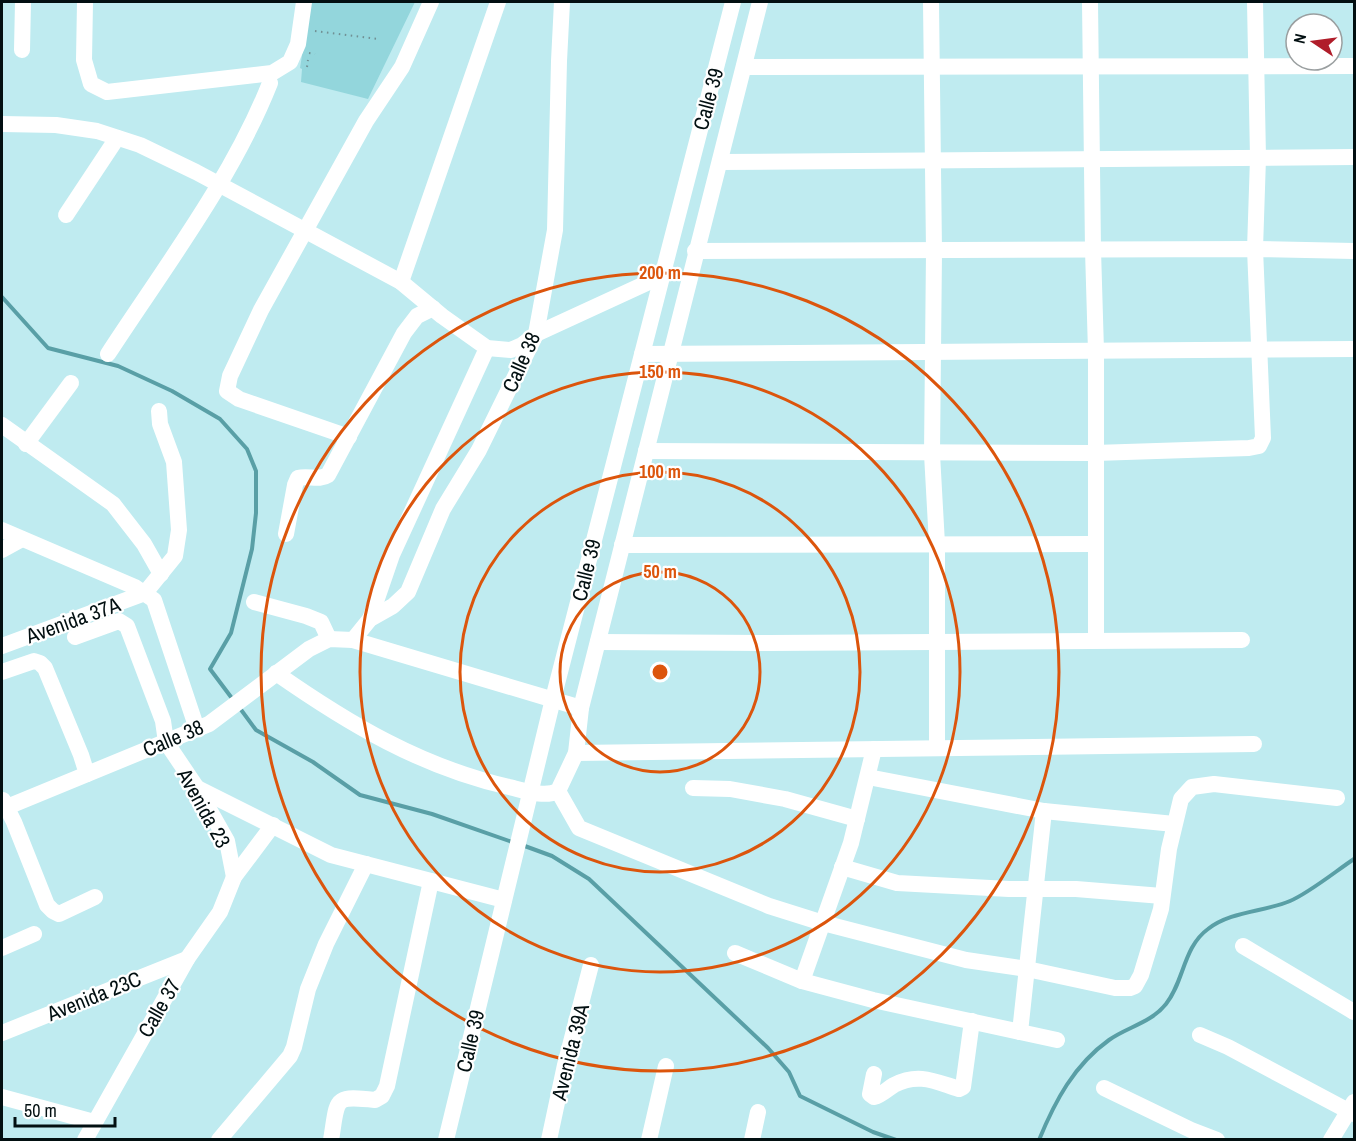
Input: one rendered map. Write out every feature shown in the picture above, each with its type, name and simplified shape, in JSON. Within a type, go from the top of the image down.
[{"type":"street","points":[[22,50],[23,2]]},
{"type":"street","points":[[85,2],[84,60],[91,84],[107,92],[272,73],[290,62],[298,44],[304,2]]},
{"type":"street","points":[[349,437],[239,399],[227,391],[230,376],[261,310],[366,121],[402,67],[431,2]]},
{"type":"street","points":[[402,282],[498,2]]},
{"type":"street","name":"Calle 38","points":[[353,640],[370,619],[393,606],[408,592],[443,509],[479,450],[536,334],[555,230],[562,2]]},
{"type":"street","name":"Calle 39","points":[[446,1140],[553,699],[734,2]]},
{"type":"street","points":[[276,673],[327,709],[390,745],[428,762],[476,778],[530,792],[552,794],[558,791],[576,753],[581,708],[695,251],[760,2]]},
{"type":"street","points":[[931,2],[934,251],[932,454],[937,544],[937,747]]},
{"type":"street","points":[[1090,2],[1096,351],[1096,639]]},
{"type":"street","points":[[646,451],[1095,453],[1258,446],[1263,438],[1255,249],[1258,158],[1256,2]]},
{"type":"street","points":[[744,67],[1354,66]]},
{"type":"street","points":[[108,354],[219,184],[260,107],[270,83]]},
{"type":"street","points":[[2,124],[56,125],[97,131],[140,145],[219,184],[402,282],[433,309],[487,348],[511,350],[536,334],[662,276]]},
{"type":"street","points":[[66,215],[117,138]]},
{"type":"street","points":[[720,162],[1354,157]]},
{"type":"street","points":[[695,251],[1354,250]]},
{"type":"street","points":[[286,534],[298,478],[305,476],[323,479],[328,475],[404,333],[417,316],[433,309]]},
{"type":"street","points":[[370,619],[392,555],[487,348]]},
{"type":"street","points":[[642,354],[1354,349]]},
{"type":"street","points":[[26,444],[71,383]]},
{"type":"street","points":[[145,594],[175,556],[179,530],[174,462],[160,424],[159,411]]},
{"type":"street","points":[[3,431],[26,444],[113,504],[144,544],[161,574]]},
{"type":"street","points":[[2,530],[135,586],[154,600],[197,729]]},
{"type":"street","points":[[2,550],[22,538]]},
{"type":"street","points":[[622,546],[1095,544]]},
{"type":"street","name":"Avenida 37A","points":[[2,646],[145,594]]},
{"type":"street","points":[[254,602],[321,622],[329,639],[353,640],[581,708]]},
{"type":"street","points":[[75,637],[119,621],[127,626],[163,721],[166,742]]},
{"type":"street","name":"Calle 38","points":[[3,805],[87,774],[209,724],[309,649],[329,639]]},
{"type":"street","points":[[598,642],[1242,640]]},
{"type":"street","points":[[2,672],[34,662],[40,663],[45,668],[87,774]]},
{"type":"street","name":"Avenida 23","points":[[166,742],[197,788],[227,841],[234,877]]},
{"type":"street","points":[[576,753],[1254,744]]},
{"type":"street","points":[[802,981],[851,843],[874,749]]},
{"type":"street","points":[[868,777],[1044,811],[1174,824]]},
{"type":"street","points":[[558,791],[579,828],[769,906],[824,923],[966,960],[1027,969],[1115,988],[1135,986],[1141,975],[1161,909],[1174,824],[1181,799],[1192,787],[1214,784],[1337,798]]},
{"type":"street","points":[[197,788],[331,855],[504,900]]},
{"type":"street","points":[[693,788],[730,789],[785,799],[857,819]]},
{"type":"street","points":[[3,805],[14,822],[47,905],[52,911],[59,914],[96,897]]},
{"type":"street","points":[[1020,1032],[1044,811]]},
{"type":"street","name":"Calle 37","points":[[85,1140],[187,959],[220,912],[234,877],[273,825]]},
{"type":"street","points":[[219,1140],[290,1056],[308,989],[326,944],[366,864]]},
{"type":"street","points":[[842,867],[897,883],[1009,890],[1076,889],[1162,896]]},
{"type":"street","points":[[331,1140],[337,1107],[341,1100],[348,1097],[375,1100],[382,1095],[387,1086],[431,881]]},
{"type":"street","points":[[2,948],[34,934]]},
{"type":"street","points":[[1242,946],[1354,1012]]},
{"type":"street","points":[[735,953],[802,981],[873,1000],[1058,1040]]},
{"type":"street","name":"Avenida 23C","points":[[2,1033],[187,959]]},
{"type":"street","name":"Avenida 39A","points":[[549,1140],[565,1065],[591,965]]},
{"type":"street","points":[[874,1074],[870,1094],[874,1097],[895,1085],[918,1078],[959,1089],[963,1087],[972,1021]]},
{"type":"street","points":[[1200,1035],[1353,1109],[1331,1140]]},
{"type":"street","points":[[649,1140],[666,1066]]},
{"type":"street","points":[[1104,1088],[1217,1140]]},
{"type":"street","points":[[2,1097],[94,1122]]},
{"type":"street","points":[[752,1140],[758,1112]]},
{"type":"path","points":[[311,30],[378,39]]},
{"type":"path","points":[[309,53],[315,54]]},
{"type":"shaded area","points":[[306,2],[415,2],[368,99],[301,82],[302,69],[300,68],[305,36]]},
{"type":"waterway","points":[[2,297],[48,348],[118,366],[172,391],[220,419],[247,449],[256,471],[256,513],[252,549],[231,633],[210,669],[234,701]]},
{"type":"waterway","points":[[239,707],[256,730],[313,762],[360,795],[432,814],[515,843]]},
{"type":"waterway","points":[[522,845],[552,856],[589,879],[768,1048],[789,1072],[800,1096],[873,1132],[896,1140]]},
{"type":"waterway","points":[[1039,1140],[1059,1098],[1086,1061],[1109,1040],[1153,1016],[1166,1004],[1177,986],[1188,955],[1200,936],[1217,923],[1237,915],[1290,901],[1354,859]]}]
